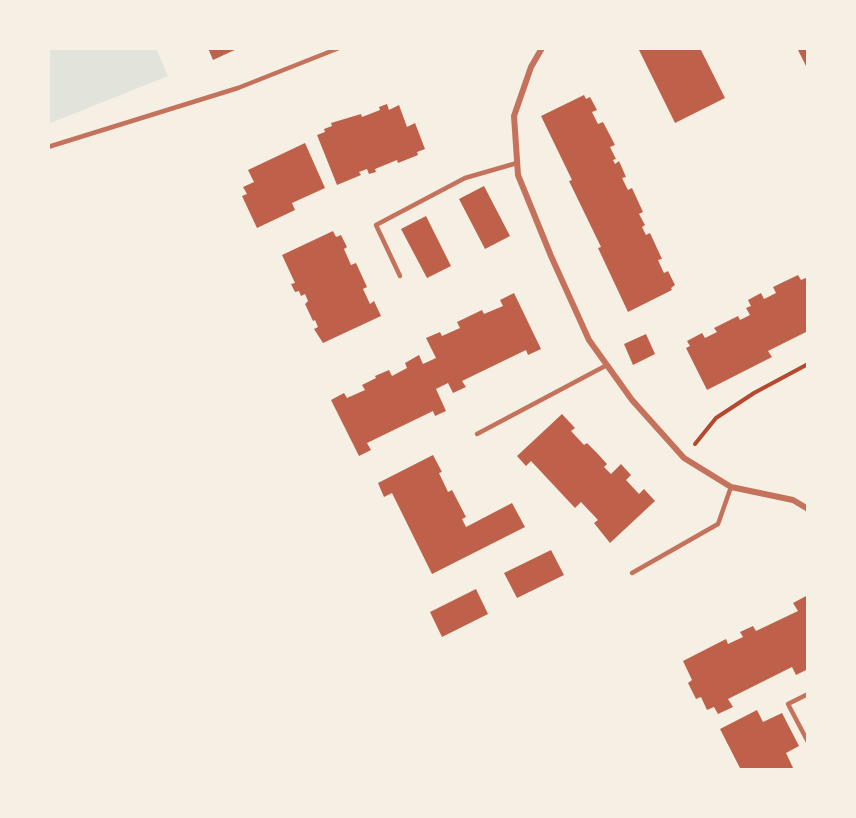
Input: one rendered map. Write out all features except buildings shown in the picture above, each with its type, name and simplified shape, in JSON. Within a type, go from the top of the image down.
[{"type":"street","points":[[542,48],[531,67],[514,116],[518,176],[550,256],[589,340],[632,400],[684,458],[731,487],[793,500],[808,509]]},
{"type":"lane","points":[[48,147],[238,88],[339,48]]},
{"type":"lane","points":[[400,276],[376,225],[465,178],[517,163]]},
{"type":"lane","points":[[477,434],[607,365]]},
{"type":"lane","points":[[632,573],[718,524],[731,487]]},
{"type":"lane","points":[[808,694],[788,704],[808,742]]},
{"type":"path","points":[[684,458],[716,418],[754,393],[808,364]]},
{"type":"shaded area","points":[[48,48],[156,48],[168,76],[48,124]]}]
